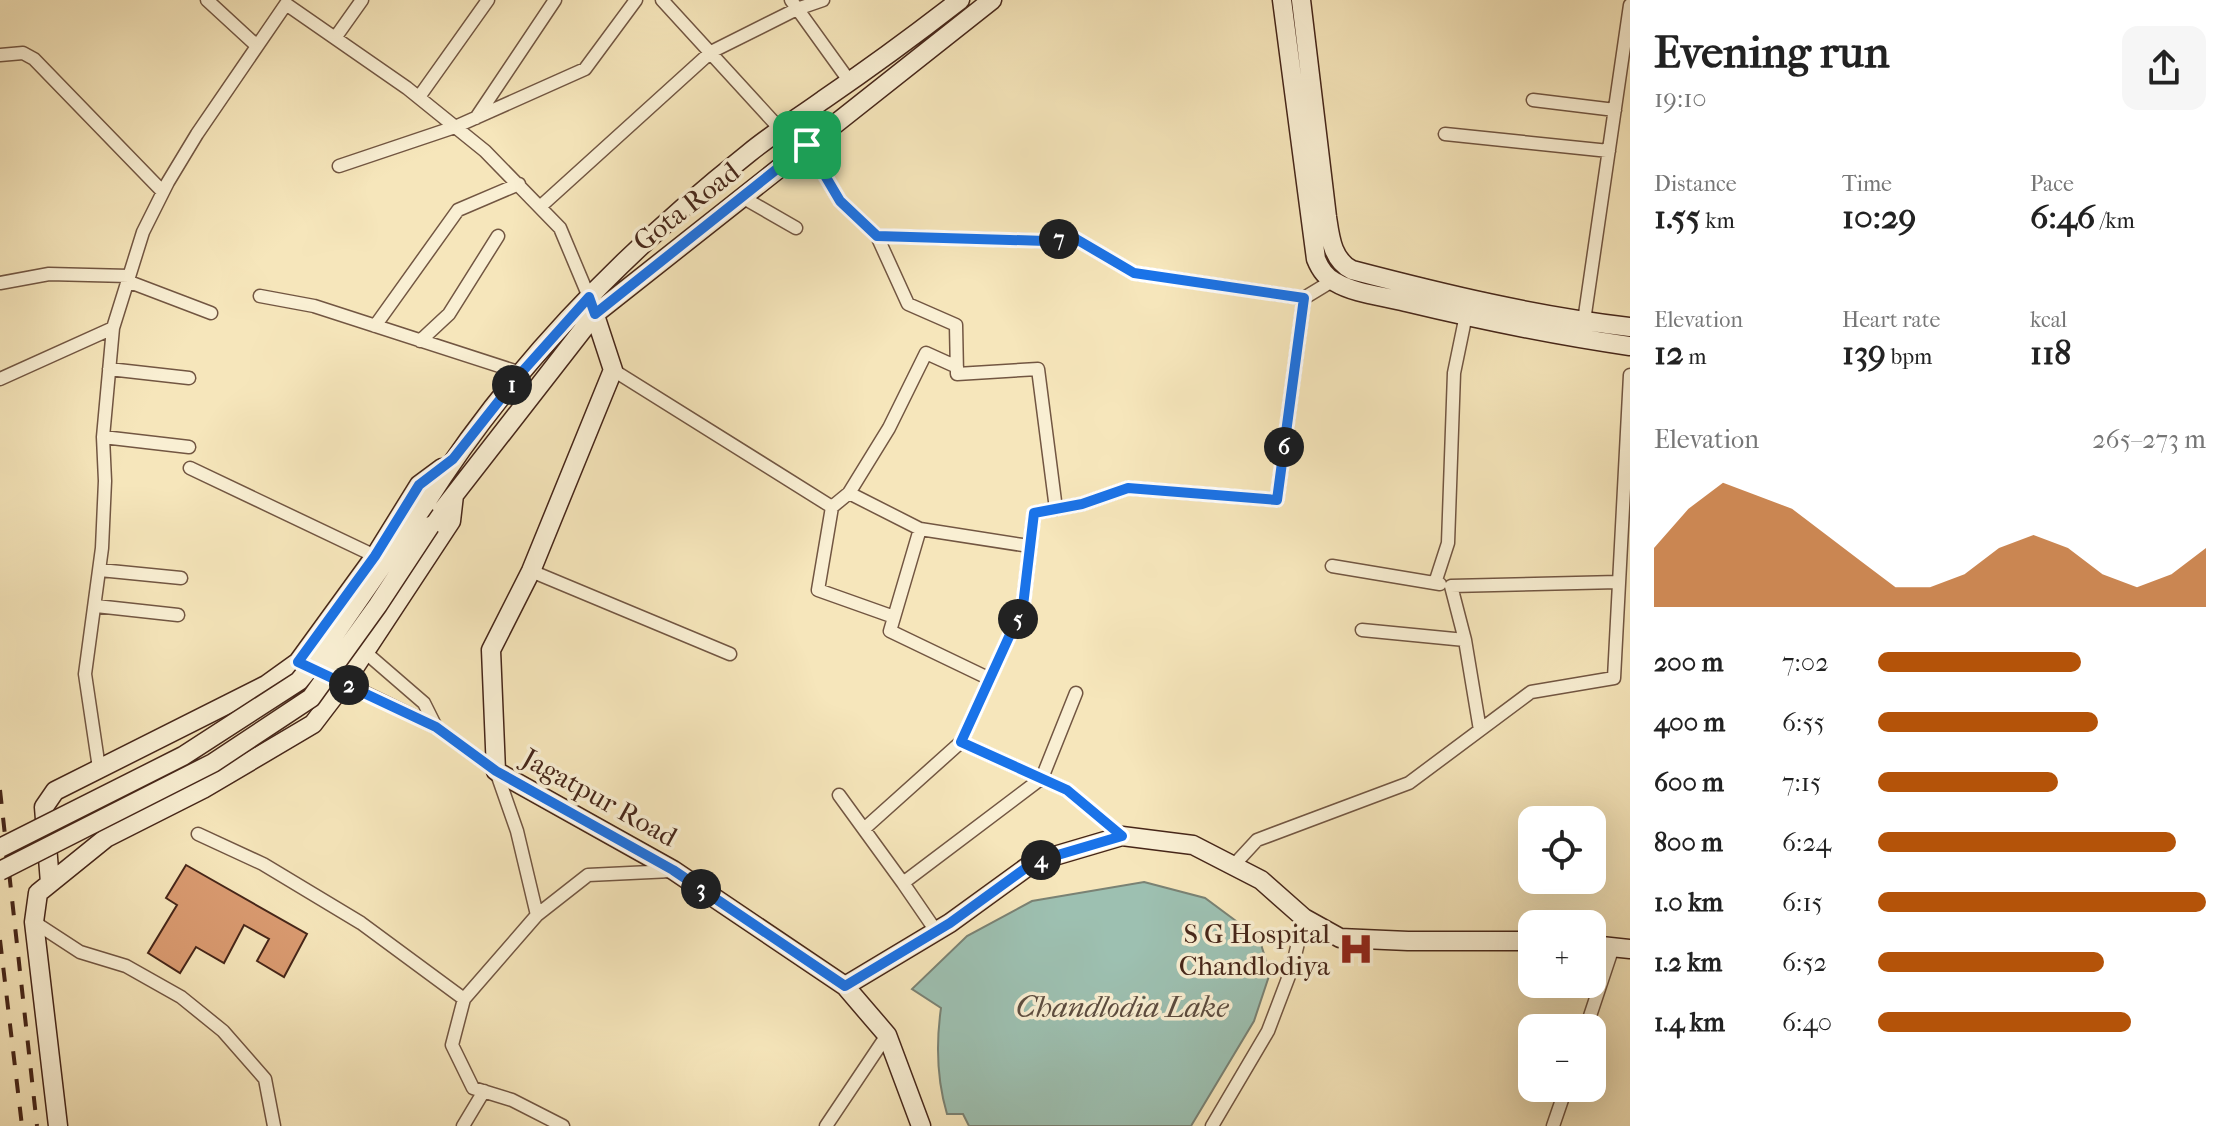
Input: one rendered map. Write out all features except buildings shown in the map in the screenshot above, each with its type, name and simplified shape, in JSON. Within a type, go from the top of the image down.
[{"type":"street","points":[[207,0],[257,46]]},
{"type":"street","points":[[335,38],[362,0]]},
{"type":"street","points":[[419,97],[488,0]]},
{"type":"street","points":[[476,118],[555,0]]},
{"type":"street","points":[[339,166],[455,127],[585,69],[636,0]]},
{"type":"street","points":[[662,0],[781,130]]},
{"type":"street","points":[[541,206],[711,52],[794,4],[823,0]]},
{"type":"street","name":"Gota Road","points":[[0,871],[213,763],[311,698],[430,526],[592,305],[660,227],[750,151],[910,39],[960,0]]},
{"type":"street","name":"Gota Road","points":[[453,459],[521,373],[592,305],[742,197],[992,0]]},
{"type":"street","points":[[1282,0],[1296,41],[1332,246],[1339,261],[1352,270],[1547,334],[1630,346]]},
{"type":"street","points":[[1301,0],[1296,41],[1316,259],[1332,281],[1353,289],[1467,308],[1630,327]]},
{"type":"street","points":[[99,768],[85,674],[100,570],[105,481],[103,437],[113,328],[143,232],[163,192],[197,134],[284,2],[419,97],[541,206],[560,228],[592,305],[613,370],[832,507]]},
{"type":"street","points":[[794,4],[850,82]]},
{"type":"street","points":[[1584,321],[1630,5]]},
{"type":"street","points":[[0,55],[23,53],[34,59],[163,192]]},
{"type":"street","points":[[1533,100],[1615,110]]},
{"type":"street","points":[[1445,134],[1609,151]]},
{"type":"street","points":[[807,145],[840,201],[877,236],[908,304],[956,325],[957,374],[1038,369],[1056,509]]},
{"type":"street","points":[[375,326],[458,210],[519,184]]},
{"type":"street","points":[[742,197],[796,228]]},
{"type":"street","points":[[420,341],[449,314],[498,236]]},
{"type":"street","points":[[877,236],[1046,241],[1071,236],[1134,273],[1304,298],[1332,281]]},
{"type":"street","points":[[0,283],[49,274],[128,278],[211,313]]},
{"type":"street","points":[[260,296],[314,306],[521,373]]},
{"type":"street","points":[[864,829],[961,742],[1023,606],[1034,513],[1082,504],[1128,488],[1277,500],[1304,298]]},
{"type":"street","points":[[1435,583],[1448,543],[1454,373],[1467,308]]},
{"type":"street","points":[[0,379],[113,328]]},
{"type":"street","points":[[894,617],[818,590],[832,507],[849,493],[889,428],[926,353],[957,367]]},
{"type":"street","points":[[109,369],[189,378]]},
{"type":"street","points":[[537,915],[517,831],[496,771],[491,650],[531,571],[613,370]]},
{"type":"street","points":[[1614,678],[1630,375]]},
{"type":"street","points":[[103,437],[189,447]]},
{"type":"street","points":[[0,848],[183,756],[299,681],[321,654],[453,459]]},
{"type":"street","points":[[50,883],[44,807],[55,791],[266,685],[298,662],[375,556],[419,485],[453,459]]},
{"type":"street","points":[[190,468],[375,556]]},
{"type":"street","points":[[849,493],[920,529],[1029,546]]},
{"type":"street","points":[[58,1126],[34,922],[38,893],[106,838],[203,789],[313,724],[345,682],[451,521],[454,495]]},
{"type":"street","points":[[920,529],[890,631],[990,679]]},
{"type":"street","points":[[1332,566],[1451,586],[1618,582]]},
{"type":"street","points":[[100,570],[181,578]]},
{"type":"street","points":[[531,571],[730,654]]},
{"type":"street","points":[[1451,586],[1465,640],[1480,730]]},
{"type":"street","points":[[96,606],[178,615]]},
{"type":"street","points":[[1362,630],[1465,640]]},
{"type":"street","points":[[365,652],[424,703],[436,727]]},
{"type":"street","points":[[298,662],[436,727],[496,771]]},
{"type":"street","points":[[1233,866],[1257,840],[1409,783],[1531,692],[1630,675]]},
{"type":"street","points":[[903,883],[1042,778],[1076,693]]},
{"type":"street","points":[[961,742],[1067,790],[1122,836]]},
{"type":"street","name":"Jagatpur Road","points":[[496,771],[673,870],[845,986],[887,1035]]},
{"type":"street","points":[[839,795],[936,931]]},
{"type":"street","points":[[198,834],[263,864],[361,923],[464,999]]},
{"type":"street","points":[[845,986],[936,931],[1034,862],[1122,836],[1193,845],[1261,880],[1304,918],[1340,938],[1518,941]]},
{"type":"street","points":[[563,1126],[512,1100],[473,1088],[452,1045],[464,999],[537,915],[588,875],[673,870]]},
{"type":"street","points":[[1212,1126],[1268,1031],[1292,968],[1304,918]]},
{"type":"street","points":[[34,922],[80,952],[126,966],[181,997],[223,1031],[265,1079],[274,1126]]},
{"type":"street","points":[[1592,1014],[1621,948]]},
{"type":"street","points":[[826,1126],[887,1035]]},
{"type":"street","points":[[887,1035],[921,1126]]},
{"type":"street","points":[[463,1126],[484,1091]]},
{"type":"street","points":[[1553,1126],[1561,1102]]},
{"type":"water","name":"Chandlodia Lake","points":[[1144,882],[1205,898],[1259,938],[1270,973],[1254,1021],[1191,1126],[969,1126],[963,1114],[947,1114],[938,1061],[941,1008],[912,989],[967,936],[1032,901]]},
{"type":"railway","points":[[0,790],[37,1126]]},
{"type":"railway","points":[[0,940],[22,1126]]},
{"type":"place","name":"S G Hospital Chandlodiya","points":[[1356,949]]},
{"type":"route","points":[[807,145],[840,201],[877,236],[1046,241],[1071,236],[1134,273],[1304,298],[1277,500],[1128,488],[1082,504],[1034,513],[1023,606],[961,742],[1067,790],[1122,836],[1034,862],[950,923],[845,986],[673,870],[496,771],[436,727],[298,662],[375,556],[419,485],[453,459],[521,373],[589,297],[595,314],[807,145]]}]
